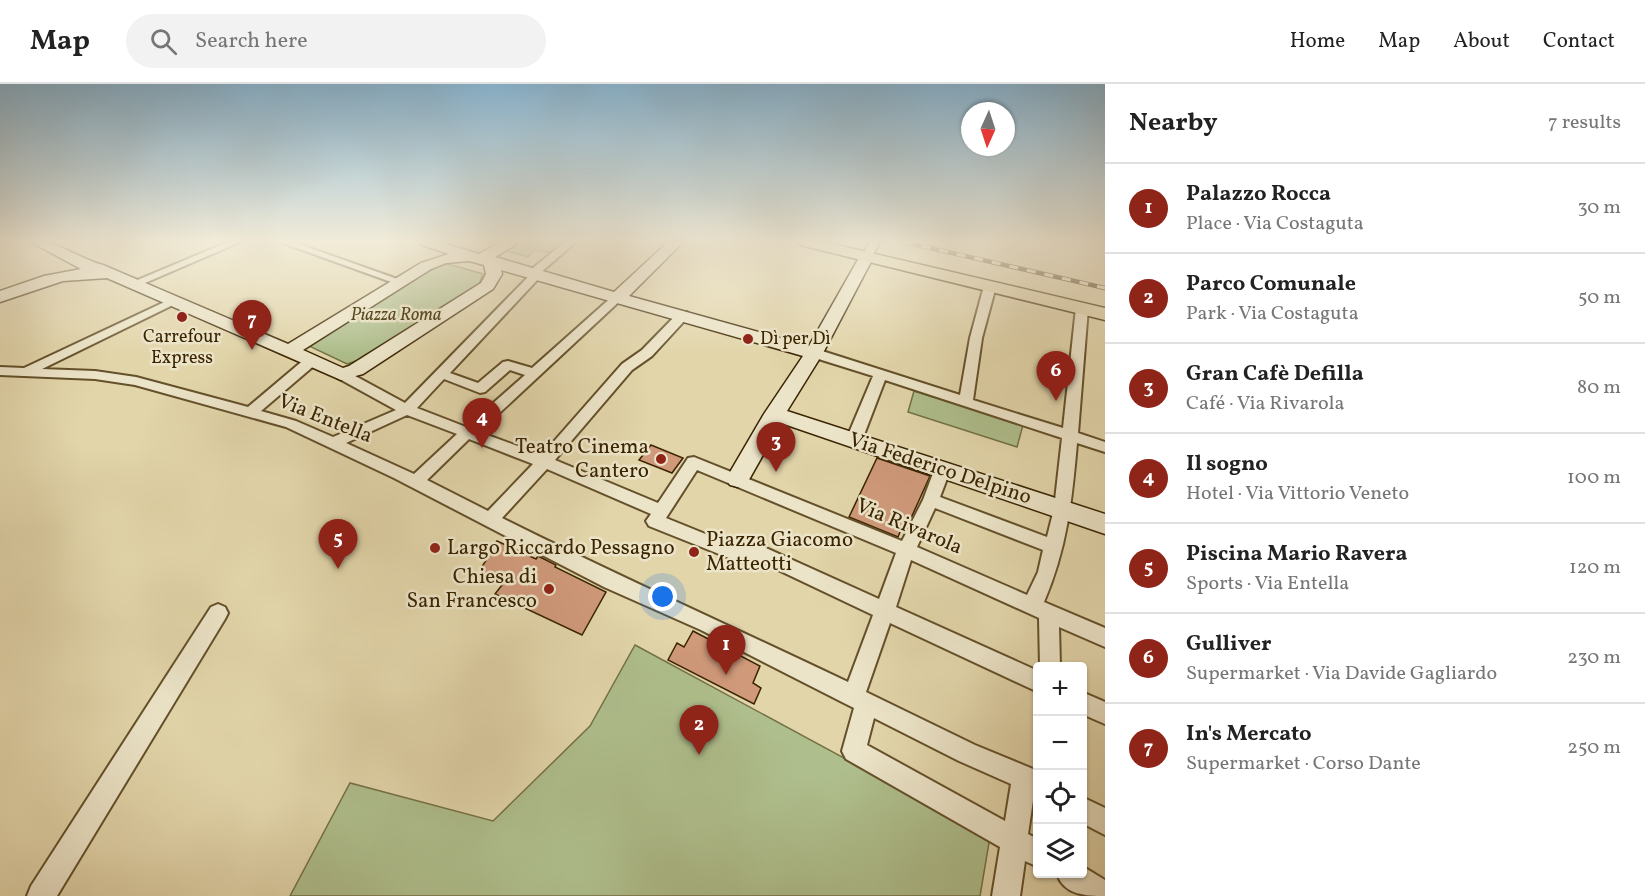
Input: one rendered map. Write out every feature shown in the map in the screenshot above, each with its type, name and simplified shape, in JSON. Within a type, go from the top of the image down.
[{"type":"main road","points":[[970,280],[1105,314]]},
{"type":"street","points":[[0,297],[44,280]]},
{"type":"street","points":[[124,280],[341,374],[407,410],[544,462],[661,512],[656,521],[744,557],[748,548],[1033,680]]},
{"type":"street","points":[[134,284],[144,280]]},
{"type":"street","points":[[341,374],[356,370],[487,286],[491,280]]},
{"type":"street","points":[[333,443],[407,410],[529,280]]},
{"type":"street","points":[[556,280],[881,373],[1105,447]]},
{"type":"street","points":[[415,482],[636,280]]},
{"type":"street","points":[[738,479],[775,414],[814,353],[854,280]]},
{"type":"street","points":[[289,351],[398,281]]},
{"type":"street","points":[[966,401],[976,338],[990,286]]},
{"type":"street","points":[[25,371],[173,301]]},
{"type":"street","points":[[1049,662],[1041,610],[1047,572],[1063,509],[1082,308]]},
{"type":"street","points":[[489,521],[627,367],[647,353],[683,315]]},
{"type":"street","points":[[250,413],[311,361]]},
{"type":"street","points":[[442,374],[480,389],[508,365],[532,373]]},
{"type":"street","name":"Via Entella","points":[[0,371],[94,375],[136,381],[291,424],[415,482],[610,581],[708,624],[859,701]]},
{"type":"street","points":[[854,440],[881,373]]},
{"type":"street","name":"Via Federico Delpino","points":[[775,414],[943,468],[1105,524]]},
{"type":"street","name":"Via Rivarola","points":[[661,512],[693,462],[906,550],[1105,638]]},
{"type":"street","points":[[943,468],[931,500],[906,550],[885,611],[859,701],[854,751],[1033,851]]},
{"type":"street","points":[[931,500],[1054,547]]},
{"type":"street","points":[[41,896],[218,613]]},
{"type":"street","points":[[859,701],[1031,781],[1015,840],[1006,896]]},
{"type":"street","points":[[1087,705],[1105,713]]},
{"type":"street","points":[[1087,811],[1105,822]]},
{"type":"street","points":[[1078,878],[1105,895]]},
{"type":"green space","name":"Piazza Roma","points":[[414,280],[481,280],[479,284],[432,317],[397,340],[363,358],[347,364],[309,346]]},
{"type":"green space","points":[[914,391],[1023,425],[1017,447],[908,412]]},
{"type":"green space","points":[[635,645],[990,837],[980,896],[290,896],[350,783],[493,821],[590,726]]},
{"type":"building","name":"Teatro Cinema Cantero","points":[[651,445],[683,458],[672,473],[639,460]]},
{"type":"building","points":[[877,458],[930,476],[907,527],[903,525],[898,537],[849,517]]},
{"type":"building","name":"Chiesa di San Francesco","points":[[497,541],[536,559],[538,556],[606,592],[582,635],[495,594],[502,585],[486,578],[481,568],[489,556],[486,555]]},
{"type":"building","points":[[693,631],[760,666],[753,683],[761,688],[754,704],[668,660],[677,643],[684,647]]},
{"type":"railway","points":[[1070,280],[1105,288]]},
{"type":"place","name":"Carrefour Express","points":[[182,317]]},
{"type":"place","name":"Dì per Dì","points":[[748,339]]},
{"type":"place","name":"In's Mercato","points":[[252,350]]},
{"type":"place","name":"Gulliver","points":[[1056,401]]},
{"type":"place","name":"Il sogno","points":[[482,448]]},
{"type":"place","name":"Teatro Cinema Cantero","points":[[661,459]]},
{"type":"place","name":"Gran Cafè Defilla","points":[[776,472]]},
{"type":"place","name":"Largo Riccardo Pessagno","points":[[435,548]]},
{"type":"place","name":"Piazza Giacomo Matteotti","points":[[694,552]]},
{"type":"place","name":"Piscina Mario Ravera","points":[[338,569]]},
{"type":"place","name":"Chiesa di San Francesco","points":[[549,589]]},
{"type":"place","name":"Palazzo Rocca","points":[[726,675]]},
{"type":"place","name":"Parco Comunale","points":[[699,755]]}]
